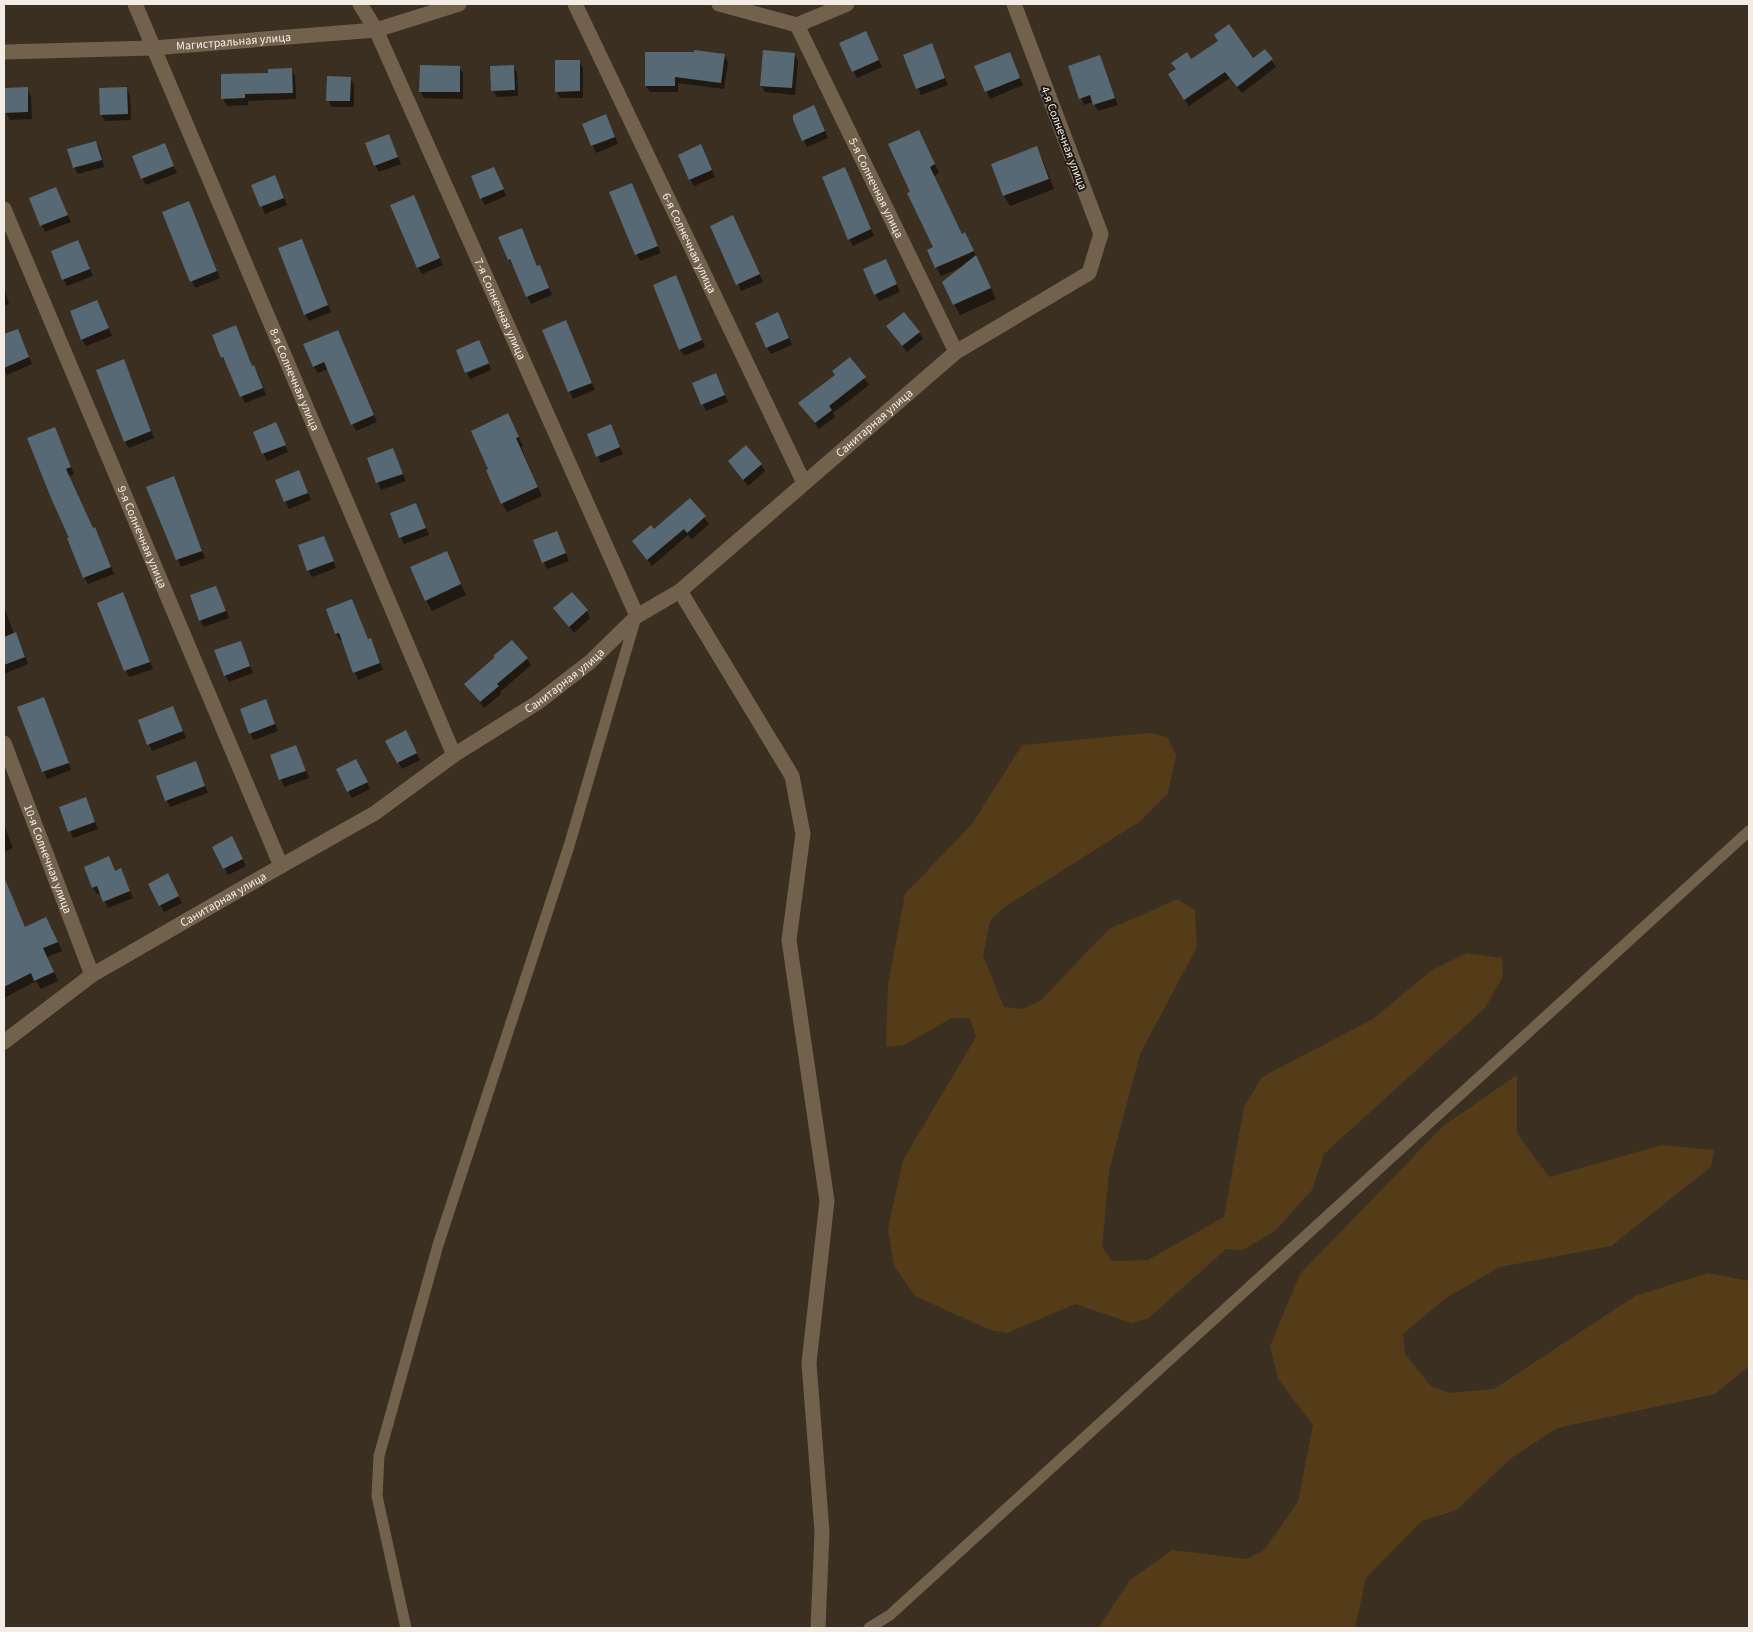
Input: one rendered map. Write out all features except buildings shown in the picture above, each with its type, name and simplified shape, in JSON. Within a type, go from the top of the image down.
[{"type":"street","name":"8-я Солнечная улица","points":[[136,4],[153,48],[454,755]]},
{"type":"street","name":"7-я Солнечная улица","points":[[360,4],[376,30],[637,616]]},
{"type":"street","name":"Магистральная улица","points":[[4,52],[153,48],[376,30],[459,4]]},
{"type":"street","name":"6-я Солнечная улица","points":[[575,4],[804,482]]},
{"type":"street","points":[[719,4],[797,25],[848,4]]},
{"type":"street","name":"4-я Солнечная улица","points":[[1014,4],[1101,234],[1089,273]]},
{"type":"street","name":"5-я Солнечная улица","points":[[797,25],[956,352]]},
{"type":"street","name":"9-я Солнечная улица","points":[[4,209],[281,866]]},
{"type":"street","name":"Санитарная улица","points":[[4,1042],[92,975],[375,813],[454,755],[537,703],[590,662],[637,616],[680,591],[956,352],[1089,273]]},
{"type":"street","points":[[680,591],[792,776],[803,834],[789,940],[827,1201],[809,1363],[822,1532],[818,1628]]},
{"type":"street","name":"10-я Солнечная улица","points":[[4,743],[92,975]]},
{"type":"lane","points":[[406,1628],[377,1496],[378,1456],[438,1245],[569,846],[637,616]]},
{"type":"lane","points":[[869,1628],[897,1608],[1749,831]]},
{"type":"shaded area","points":[[1150,733],[1167,737],[1176,755],[1168,793],[1139,822],[1003,908],[990,921],[983,956],[1004,1007],[1022,1009],[1040,1001],[1109,929],[1178,899],[1195,910],[1197,947],[1140,1054],[1109,1171],[1102,1247],[1112,1261],[1148,1260],[1224,1217],[1244,1107],[1262,1077],[1373,1019],[1432,970],[1467,953],[1502,958],[1503,976],[1485,1008],[1324,1154],[1312,1190],[1275,1231],[1243,1250],[1226,1249],[1149,1318],[1131,1323],[1075,1304],[1007,1333],[990,1330],[915,1296],[894,1266],[888,1229],[903,1160],[976,1037],[970,1018],[952,1018],[904,1045],[886,1047],[888,984],[905,894],[972,824],[1022,745]]},
{"type":"shaded area","points":[[1517,1075],[1517,1133],[1549,1177],[1662,1145],[1714,1150],[1711,1167],[1611,1246],[1500,1267],[1446,1298],[1403,1334],[1405,1354],[1430,1385],[1449,1393],[1494,1389],[1635,1296],[1708,1273],[1749,1281],[1749,1366],[1715,1394],[1557,1428],[1510,1459],[1457,1510],[1422,1521],[1366,1578],[1355,1628],[1098,1628],[1130,1580],[1172,1550],[1246,1559],[1263,1551],[1298,1502],[1313,1425],[1278,1379],[1270,1346],[1300,1274],[1443,1126]]}]
